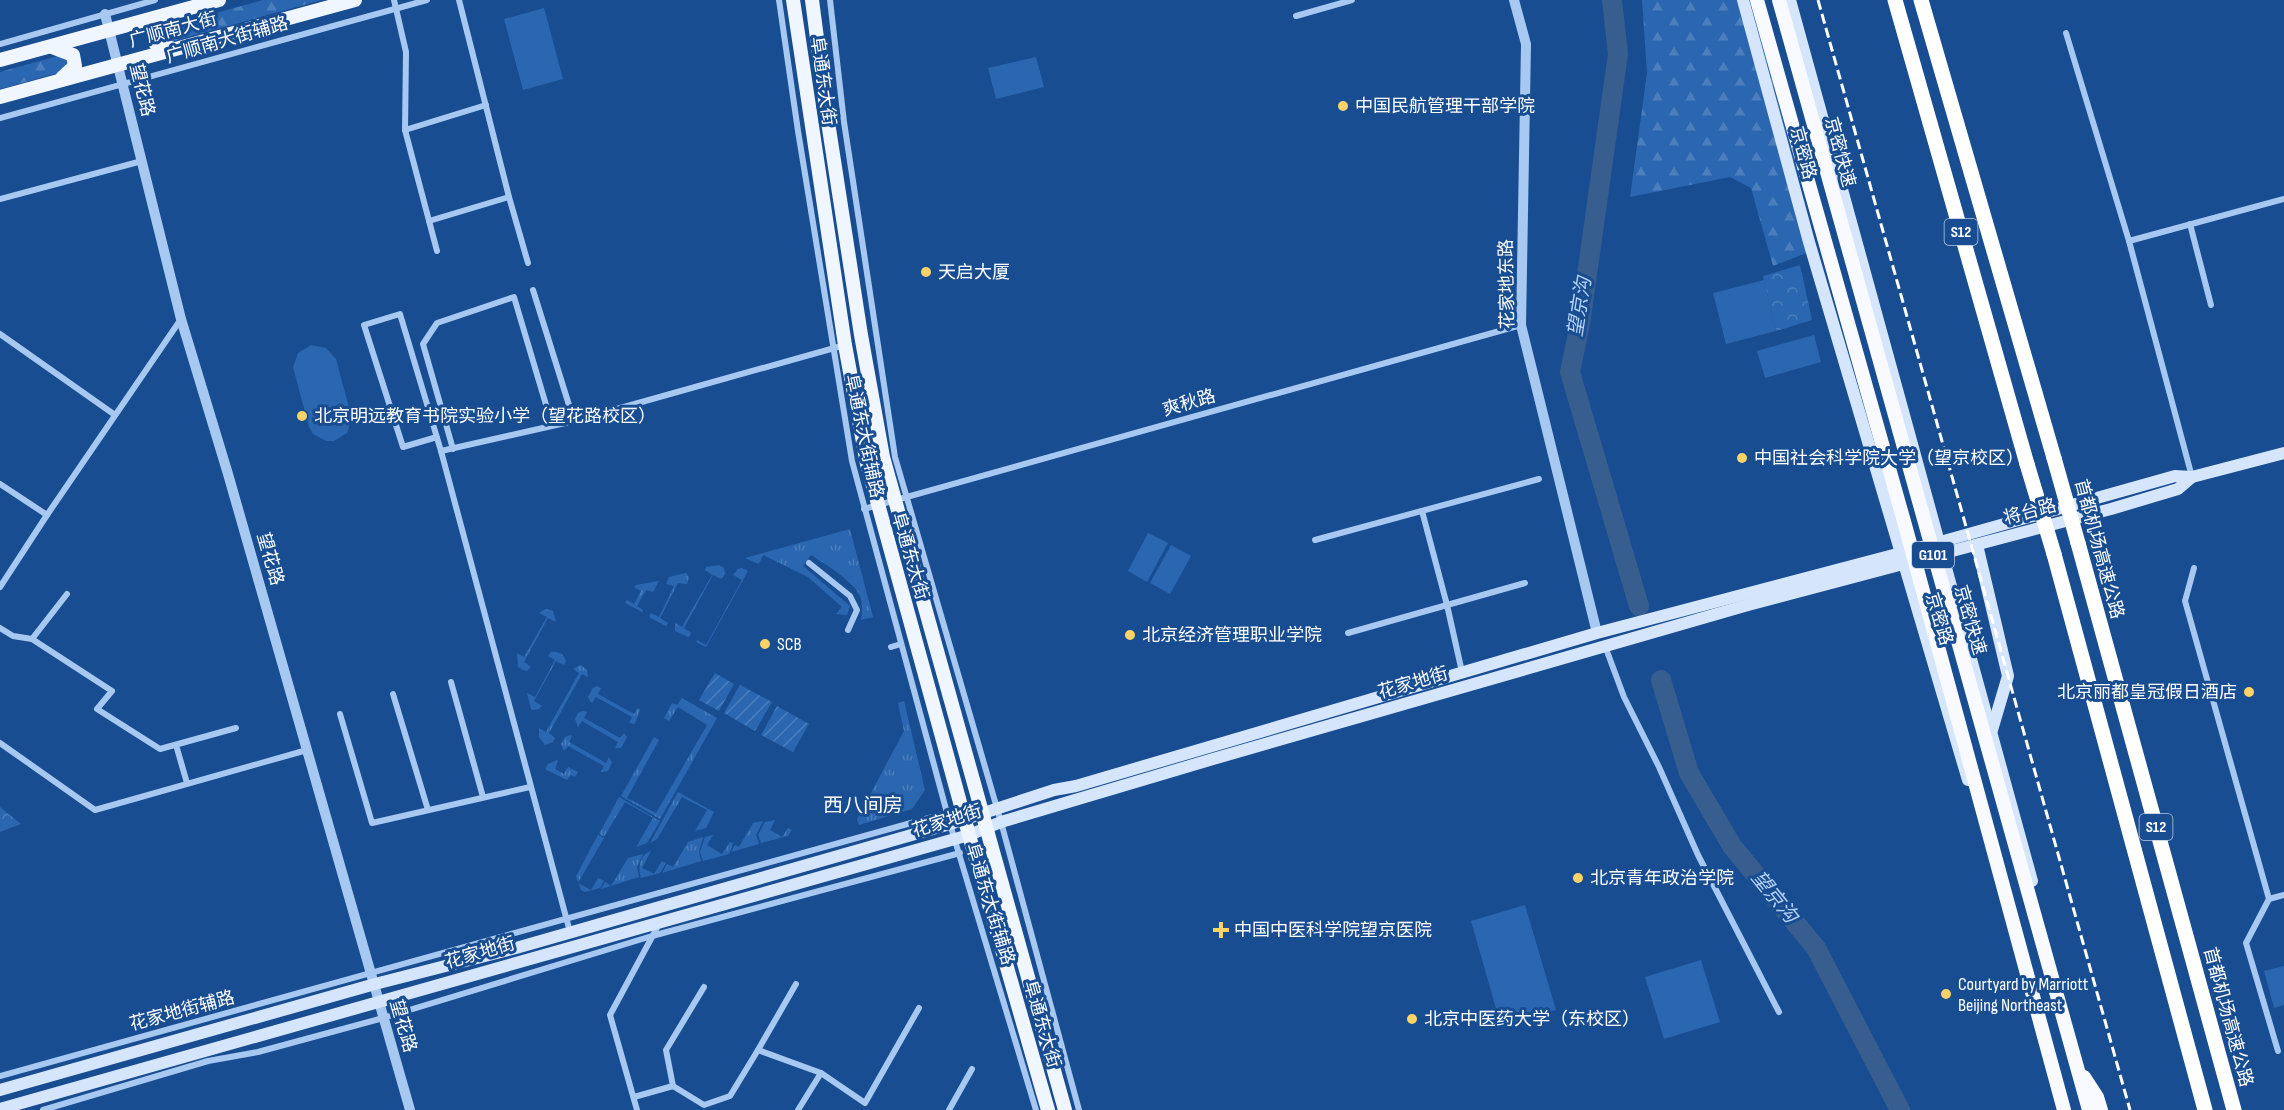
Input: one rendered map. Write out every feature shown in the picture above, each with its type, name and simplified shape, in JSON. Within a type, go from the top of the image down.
[{"type":"highway","name":"京密快速","points":[[1758,0],[2063,1110]]},
{"type":"highway","name":"京密快速","points":[[1779,0],[2076,1064],[2091,1110]]},
{"type":"highway","name":"S12","points":[[1895,0],[2054,554],[2205,1110]]},
{"type":"highway","name":"首都机场高速公路","points":[[1921,0],[2078,543],[2234,1110]]},
{"type":"highway","points":[[2076,1064],[2097,1097],[2101,1110]]},
{"type":"main road","name":"广顺南大街","points":[[0,60],[219,0]]},
{"type":"main road","name":"广顺南大街","points":[[0,97],[355,0]]},
{"type":"main road","name":"阜通东大街","points":[[793,0],[838,347],[859,428],[871,507],[965,818],[1048,1110]]},
{"type":"main road","name":"阜通东大街","points":[[812,0],[828,122],[861,335],[883,457],[902,499],[987,828],[1065,1110]]},
{"type":"main road","name":"京密路","points":[[1743,0],[1809,242],[2063,1110]]},
{"type":"main road","name":"京密路","points":[[1790,0],[1992,732],[2091,1110]]},
{"type":"main road","points":[[165,15],[153,30],[156,44],[174,48]]},
{"type":"main road","points":[[52,46],[73,55],[75,66],[60,80]]},
{"type":"main road","name":"将台路","points":[[1941,549],[2175,476],[2192,477],[2284,453]]},
{"type":"main road","name":"将台路","points":[[1941,549],[1977,545],[2178,489],[2192,477]]},
{"type":"main road","points":[[1977,545],[2008,676],[1992,732]]},
{"type":"main road","points":[[1903,559],[1941,549]]},
{"type":"main road","name":"花家地街","points":[[0,1090],[374,979],[570,932],[949,819],[983,813],[1597,633],[1903,559]]},
{"type":"main road","name":"花家地街","points":[[0,1109],[969,835],[1001,822],[1213,759],[1903,559]]},
{"type":"street","points":[[0,44],[155,0]]},
{"type":"street","points":[[394,0],[406,52],[405,130],[437,251]]},
{"type":"street","name":"广顺南大街辅路","points":[[0,118],[427,0]]},
{"type":"street","points":[[459,0],[528,263]]},
{"type":"street","points":[[441,451],[574,421],[838,347],[779,0]]},
{"type":"street","name":"阜通东大街辅路","points":[[830,0],[844,122],[902,499],[997,808],[1079,1110]]},
{"type":"street","points":[[1296,16],[1352,0]]},
{"type":"street","name":"花家地东路","points":[[1514,0],[1526,44],[1521,326],[1597,633]]},
{"type":"street","name":"望花路","points":[[105,14],[181,319],[228,474],[410,1110]]},
{"type":"street","points":[[2066,33],[2129,241],[2192,477]]},
{"type":"street","points":[[405,130],[486,105]]},
{"type":"street","points":[[0,199],[143,161]]},
{"type":"street","points":[[429,221],[509,197]]},
{"type":"street","points":[[2129,241],[2284,198]]},
{"type":"street","points":[[2190,224],[2211,305]]},
{"type":"street","points":[[533,290],[574,421]]},
{"type":"street","points":[[453,449],[423,344],[437,323],[514,297],[552,425]]},
{"type":"street","points":[[437,437],[403,447],[364,325],[400,314],[437,437],[441,451],[570,932]]},
{"type":"street","points":[[0,586],[181,319]]},
{"type":"street","name":"爽秋路","points":[[871,507],[1521,326]]},
{"type":"street","points":[[0,334],[115,415]]},
{"type":"street","points":[[1315,540],[1539,479]]},
{"type":"street","points":[[0,484],[47,514]]},
{"type":"street","name":"阜通东大街辅路","points":[[871,507],[901,644],[949,819],[1036,1110]]},
{"type":"street","points":[[1422,511],[1462,673]]},
{"type":"street","points":[[809,563],[850,596],[857,610],[848,630]]},
{"type":"street","points":[[2194,568],[2185,601],[2269,899],[2246,943],[2278,1051]]},
{"type":"street","points":[[1348,633],[1525,583]]},
{"type":"street","points":[[32,639],[67,594]]},
{"type":"street","points":[[0,628],[13,636],[32,639],[112,691],[97,709],[160,749],[236,728]]},
{"type":"street","points":[[891,647],[901,644]]},
{"type":"street","points":[[1605,646],[1624,697],[1659,767],[1698,855],[1779,1012]]},
{"type":"street","points":[[451,682],[483,797]]},
{"type":"street","points":[[393,694],[428,810]]},
{"type":"street","points":[[340,714],[372,823],[530,787]]},
{"type":"street","points":[[0,742],[95,810],[307,750]]},
{"type":"street","points":[[176,745],[187,783]]},
{"type":"street","name":"花家地街辅路","points":[[0,1077],[374,979],[566,919],[949,819]]},
{"type":"street","points":[[44,1096],[46,1110],[208,1061],[258,1052],[383,1018],[652,936],[960,853]]},
{"type":"street","points":[[2269,899],[2284,895]]},
{"type":"street","points":[[638,1110],[610,1015],[660,921]]},
{"type":"street","points":[[634,1097],[673,1086],[704,1105],[730,1096],[796,984]]},
{"type":"street","points":[[673,1086],[666,1050],[704,987]]},
{"type":"street","points":[[861,1110],[919,1008]]},
{"type":"street","points":[[758,1050],[821,1073],[865,1103]]},
{"type":"street","points":[[949,1110],[972,1070]]},
{"type":"street","points":[[798,1110],[821,1073]]},
{"type":"green space","points":[[263,0],[322,0],[166,43],[161,40],[159,33],[161,28]]},
{"type":"green space","points":[[1642,0],[1751,0],[1817,249],[1773,266],[1751,188],[1730,177],[1630,197],[1647,73]]},
{"type":"green space","points":[[544,8],[563,79],[523,90],[504,19]]},
{"type":"green space","points":[[61,55],[68,58],[69,65],[65,71],[0,89],[0,72]]},
{"type":"green space","points":[[1036,57],[1044,87],[996,99],[988,68]]},
{"type":"green space","points":[[1800,265],[1812,320],[1776,331],[1763,276]]},
{"type":"green space","points":[[1764,280],[1776,331],[1726,344],[1713,293]]},
{"type":"green space","points":[[1814,335],[1821,362],[1765,378],[1757,351]]},
{"type":"green space","points":[[311,345],[326,348],[336,359],[352,419],[347,433],[334,441],[326,441],[313,434],[309,427],[293,367],[298,353]]},
{"type":"green space","points":[[850,529],[873,617],[861,620],[862,602],[856,590],[838,573],[811,555],[803,566],[850,606],[847,615],[836,614],[842,607],[808,577],[763,555],[759,564],[745,558]]},
{"type":"green space","points":[[1148,533],[1168,543],[1147,582],[1128,571]]},
{"type":"green space","points":[[1171,545],[1191,556],[1170,594],[1150,583]]},
{"type":"green space","points":[[719,565],[724,568],[725,574],[721,579],[713,575],[684,628],[691,633],[689,637],[675,631],[675,623],[682,627],[712,575],[705,570],[706,567]]},
{"type":"green space","points":[[742,568],[748,571],[706,647],[696,642],[697,640],[706,645],[742,580],[733,575]]},
{"type":"green space","points":[[686,573],[689,577],[687,584],[678,583],[660,618],[668,623],[666,626],[649,617],[651,613],[659,617],[674,586],[666,584],[669,577]]},
{"type":"green space","points":[[659,581],[653,592],[646,590],[637,606],[643,610],[642,612],[625,603],[627,600],[634,604],[641,591],[634,587],[636,585]]},
{"type":"green space","points":[[546,609],[553,611],[556,622],[548,618],[524,662],[531,667],[527,671],[523,670],[518,667],[517,653],[524,657],[547,617],[539,613]]},
{"type":"green space","points":[[551,652],[564,656],[566,661],[564,665],[556,661],[534,701],[542,706],[533,710],[527,693],[535,697],[555,660],[548,656]]},
{"type":"green space","points":[[581,665],[587,670],[588,677],[582,674],[549,733],[555,738],[553,742],[545,745],[539,737],[539,728],[546,732],[579,673],[573,669]]},
{"type":"green space","points":[[715,673],[734,684],[719,711],[699,700]]},
{"type":"green space","points":[[740,685],[772,702],[755,731],[724,713]]},
{"type":"green space","points":[[597,686],[601,688],[598,694],[634,714],[638,708],[640,710],[635,724],[629,723],[632,717],[596,697],[592,703],[590,701],[588,697],[593,688]]},
{"type":"green space","points":[[682,698],[717,718],[660,819],[621,796],[654,737],[659,740],[627,798],[656,813],[707,725],[678,707],[669,721],[664,718],[672,703],[677,705]]},
{"type":"green space","points":[[904,701],[925,790],[912,809],[859,825],[857,819],[904,731],[898,703]]},
{"type":"green space","points":[[777,706],[809,724],[793,752],[761,735]]},
{"type":"green space","points":[[582,711],[587,712],[584,718],[620,738],[624,733],[627,737],[621,748],[615,748],[618,742],[582,721],[578,727],[575,719]]},
{"type":"green space","points":[[572,736],[569,742],[606,763],[609,757],[612,762],[608,771],[601,772],[604,766],[568,746],[564,751],[561,744],[565,737]]},
{"type":"green space","points":[[557,760],[555,769],[564,774],[568,767],[578,772],[575,777],[571,775],[567,780],[545,769],[548,764]]},
{"type":"green space","points":[[678,792],[714,812],[706,828],[695,831],[707,810],[682,797],[657,839],[650,843]]},
{"type":"green space","points":[[619,797],[660,821],[647,843],[636,847],[653,818],[625,802],[604,837],[599,834]]},
{"type":"green space","points":[[0,807],[21,824],[0,832]]},
{"type":"green space","points":[[775,820],[770,830],[782,837],[788,828],[792,830],[788,836],[761,843],[758,835],[765,822]]},
{"type":"green space","points":[[763,821],[756,835],[759,844],[731,852],[735,845],[739,847],[753,823]]},
{"type":"green space","points":[[598,835],[604,838],[578,882],[576,876]]},
{"type":"green space","points":[[713,835],[707,845],[722,854],[730,842],[733,843],[729,854],[703,861],[700,852],[705,837]]},
{"type":"green space","points":[[703,837],[699,852],[701,861],[662,873],[667,864],[673,867],[688,842]]},
{"type":"green space","points":[[651,851],[642,868],[654,874],[662,861],[666,863],[660,873],[641,878],[640,862]]},
{"type":"green space","points":[[643,854],[637,867],[639,877],[611,886],[628,858]]},
{"type":"green space","points":[[598,878],[604,881],[600,888],[585,892],[581,890],[579,883],[591,890]]},
{"type":"green space","points":[[605,882],[611,886],[601,889]]},
{"type":"green space","points":[[1525,905],[1556,1010],[1501,1026],[1471,921]]},
{"type":"green space","points":[[1701,960],[1720,1022],[1664,1039],[1645,977]]},
{"type":"green space","points":[[2284,966],[2284,1005],[2274,1008],[2264,971]]},
{"type":"waterway","name":"望京沟","points":[[1612,0],[1618,54],[1580,324],[1570,372],[1639,606]]},
{"type":"waterway","name":"望京沟","points":[[1661,680],[1689,773],[1732,846],[1816,948],[1900,1110]]},
{"type":"railway","points":[[1818,0],[2130,1110]]},
{"type":"place","name":"中国民航管理干部学院","points":[[1343,106]]},
{"type":"place","name":"天启大厦","points":[[926,272]]},
{"type":"place","name":"北京明远教育书院实验小学（望花路校区）","points":[[302,416]]},
{"type":"place","name":"中国社会科学院大学（望京校区）","points":[[1742,458]]},
{"type":"place","name":"北京经济管理职业学院","points":[[1130,635]]},
{"type":"place","name":"SCB","points":[[765,644]]},
{"type":"place","name":"北京丽都皇冠假日酒店","points":[[2249,692]]},
{"type":"place","name":"北京青年政治学院","points":[[1578,878]]},
{"type":"place","name":"中国中医科学院望京医院","points":[[1221,930]]},
{"type":"place","name":"Courtyard by Marriott Beijing Northeast","points":[[1946,994]]},
{"type":"place","name":"北京中医药大学（东校区）","points":[[1412,1019]]},
{"type":"district","name":"西八间房","points":[[863,806]]}]
